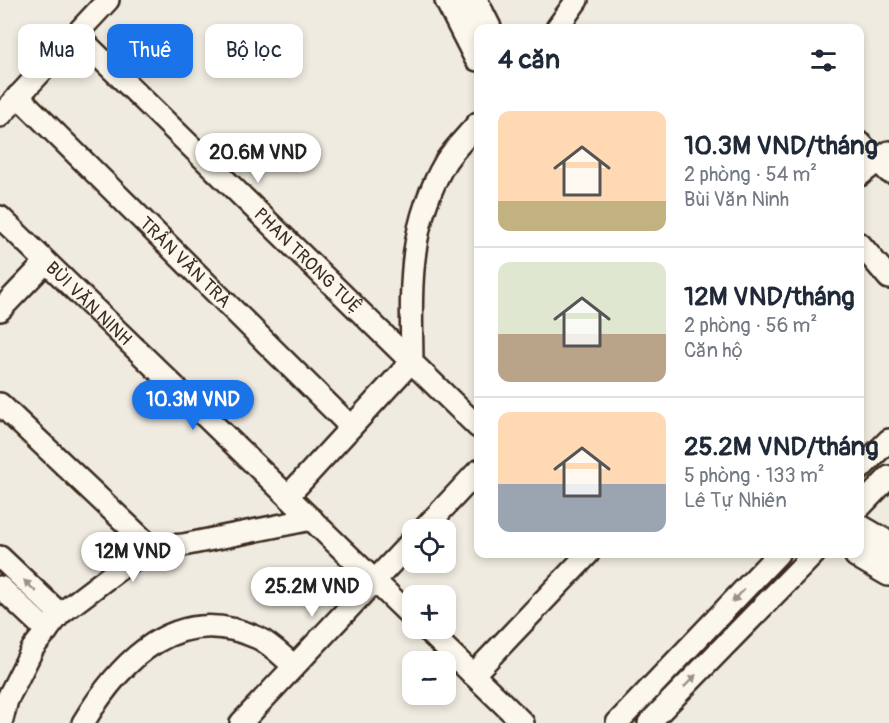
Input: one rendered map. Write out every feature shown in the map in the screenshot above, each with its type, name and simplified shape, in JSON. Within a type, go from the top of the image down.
[{"type":"main road","points":[[450,0],[474,49]]},
{"type":"main road","points":[[473,0],[485,24]]},
{"type":"main road","points":[[864,531],[889,546]]},
{"type":"main road","points":[[864,557],[889,572]]},
{"type":"street","points":[[85,24],[108,0]]},
{"type":"street","points":[[560,24],[577,0]]},
{"type":"street","name":"PHAN TRỌNG TUỆ","points":[[95,52],[474,423]]},
{"type":"street","points":[[0,116],[35,78]]},
{"type":"street","name":"TRẦN VĂN TRÀ","points":[[18,96],[351,427]]},
{"type":"street","points":[[288,496],[412,361],[411,277],[421,216],[447,159],[474,128]]},
{"type":"street","points":[[864,146],[885,161],[864,173]]},
{"type":"street","name":"BÙI VĂN NINH","points":[[0,217],[402,606]]},
{"type":"street","points":[[864,249],[889,278]]},
{"type":"street","points":[[0,310],[46,262]]},
{"type":"street","points":[[0,404],[154,550]]},
{"type":"street","points":[[864,466],[889,440]]},
{"type":"street","points":[[433,519],[474,475]]},
{"type":"street","points":[[864,503],[889,477]]},
{"type":"street","points":[[1,723],[7,700],[33,648],[60,614],[126,564],[159,548],[312,519]]},
{"type":"street","points":[[241,723],[402,552]]},
{"type":"street","points":[[0,557],[60,614]]},
{"type":"street","points":[[473,675],[584,558]]},
{"type":"street","points":[[616,723],[774,558]]},
{"type":"street","points":[[649,723],[810,558]]},
{"type":"street","points":[[0,586],[47,631]]},
{"type":"street","points":[[83,723],[97,700],[123,670],[159,639],[182,630],[209,626],[230,628],[260,639],[294,666]]},
{"type":"street","points":[[436,639],[523,723]]}]
